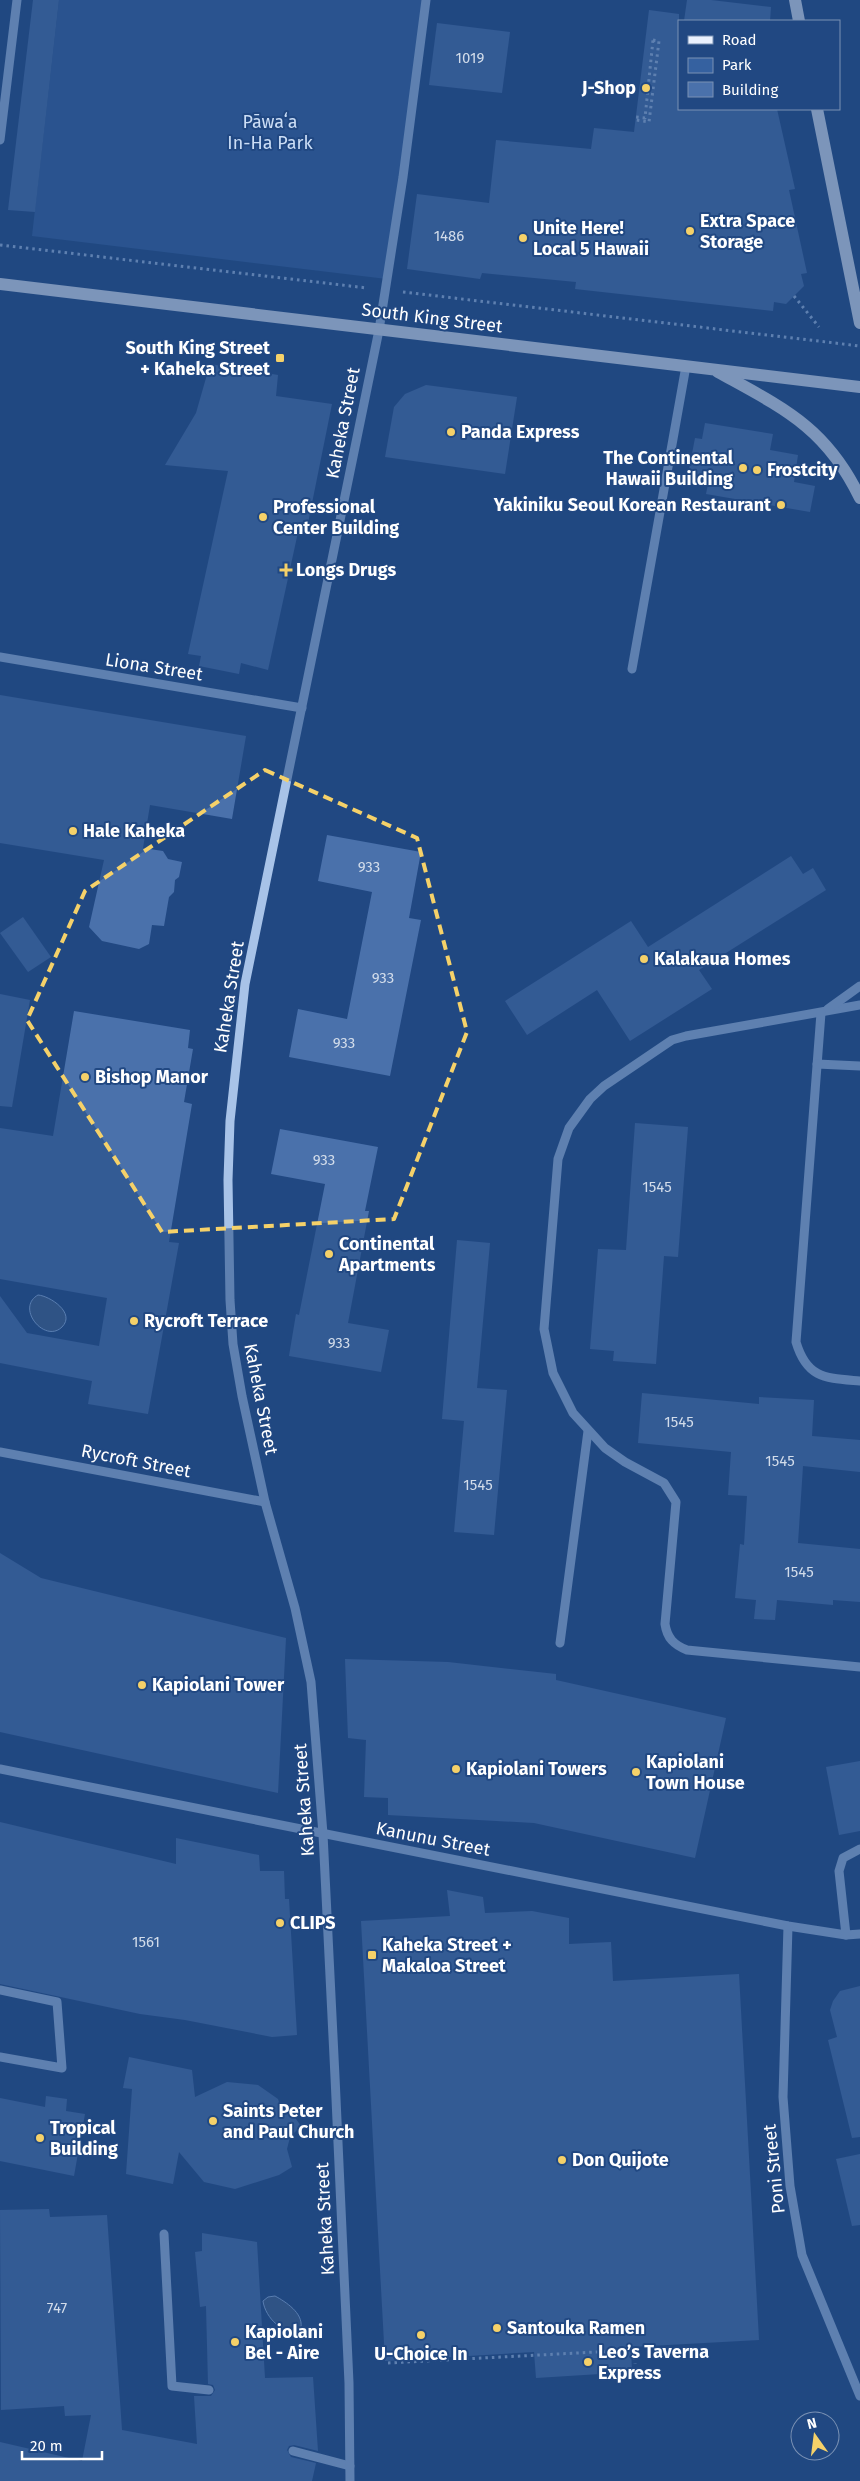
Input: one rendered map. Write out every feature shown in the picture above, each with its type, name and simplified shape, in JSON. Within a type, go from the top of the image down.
[{"type":"main road","points":[[795,0],[799,20]]},
{"type":"main road","points":[[817,110],[860,323]]},
{"type":"main road","name":"South King Street","points":[[0,284],[860,387]]},
{"type":"main road","points":[[711,369],[782,408],[816,433],[839,460],[860,498]]},
{"type":"street","points":[[0,140],[17,0]]},
{"type":"street","name":"Kaheka Street","points":[[350,2481],[348,2374],[323,1834],[311,1682],[295,1608],[266,1502],[233,1344],[228,1240],[230,1141],[245,984],[379,330],[403,177],[426,0]]},
{"type":"street","points":[[632,669],[686,366]]},
{"type":"street","name":"Liona Street","points":[[0,658],[302,708]]},
{"type":"street","points":[[821,1013],[860,986]]},
{"type":"street","points":[[860,1005],[699,1032],[672,1040],[604,1086],[590,1099],[569,1128],[558,1159],[544,1329],[553,1373],[573,1413],[605,1448],[625,1462],[664,1483],[676,1502],[665,1624],[670,1639],[678,1646],[687,1650],[860,1667]]},
{"type":"street","points":[[821,1013],[796,1342],[805,1363],[822,1378],[860,1381]]},
{"type":"street","points":[[817,1064],[860,1066]]},
{"type":"street","points":[[560,1643],[588,1431]]},
{"type":"street","name":"Rycroft Street","points":[[0,1452],[266,1502]]},
{"type":"street","name":"Kanunu Street","points":[[0,1769],[788,1926],[846,1935],[860,1934]]},
{"type":"street","points":[[846,1935],[839,1871],[843,1858],[860,1849]]},
{"type":"street","name":"Poni Street","points":[[788,1926],[783,2097],[790,2186],[802,2255],[860,2396]]},
{"type":"street","points":[[0,1990],[57,2002],[62,2068],[0,2057]]},
{"type":"street","points":[[164,2234],[172,2386],[209,2390]]},
{"type":"street","points":[[293,2451],[350,2466]]},
{"type":"path","points":[[653,40],[659,41],[650,122],[636,120],[636,117],[644,118],[653,40]]},
{"type":"path","points":[[0,244],[366,288]]},
{"type":"path","points":[[409,293],[860,346]]},
{"type":"path","points":[[794,296],[819,327]]},
{"type":"path","points":[[388,2362],[634,2350],[635,2364]]},
{"type":"highlighted area","points":[[265,770],[417,838],[467,1032],[394,1219],[162,1232],[27,1020],[85,891]]},
{"type":"green space","name":"Pāwaʻa In-Ha Park","points":[[59,0],[426,0],[387,279],[32,236]]},
{"type":"shaded area","points":[[38,1295],[49,1298],[64,1311],[66,1316],[62,1327],[55,1331],[48,1331],[41,1328],[35,1322],[30,1308],[32,1301]]},
{"type":"shaded area","points":[[275,2296],[297,2313],[301,2327],[295,2330],[288,2330],[282,2328],[271,2319],[263,2301],[268,2297]]},
{"type":"building","points":[[33,0],[59,0],[35,212],[8,210]]},
{"type":"building","points":[[687,0],[711,0],[771,7],[770,20],[684,20]]},
{"type":"building","name":"Extra Space Storage","points":[[649,10],[679,14],[678,110],[777,110],[795,189],[789,190],[807,273],[801,274],[804,286],[786,304],[774,302],[773,311],[575,289],[576,282],[482,273],[480,279],[407,269],[417,194],[489,203],[496,140],[591,149],[594,128],[634,132]]},
{"type":"building","points":[[437,23],[510,32],[502,93],[429,85]]},
{"type":"building","name":"Professional Center Building","points":[[210,364],[278,375],[276,396],[332,404],[308,523],[300,523],[268,670],[241,663],[239,674],[199,666],[201,656],[188,654],[228,471],[165,465],[196,413]]},
{"type":"building","name":"Panda Express","points":[[426,385],[517,397],[505,474],[385,457],[394,407],[405,394]]},
{"type":"building","name":"The Continental Hawaii Building","points":[[705,423],[773,434],[770,450],[798,455],[794,482],[815,486],[810,512],[706,494],[708,484],[687,480],[695,438],[702,439]]},
{"type":"building","name":"Hale Kaheka","points":[[0,695],[246,736],[232,819],[150,805],[143,848],[163,851],[168,859],[182,862],[179,877],[175,880],[174,892],[169,897],[164,926],[152,925],[149,944],[139,949],[102,941],[89,927],[104,860],[0,843]]},
{"type":"building","points":[[327,835],[421,852],[409,918],[421,920],[390,1076],[289,1057],[298,1009],[347,1019],[372,892],[318,881]]},
{"type":"building","name":"Kalakaua Homes","points":[[791,856],[803,874],[813,868],[826,890],[699,970],[712,989],[630,1041],[597,990],[527,1035],[505,1001],[631,921],[648,947]]},
{"type":"building","points":[[23,917],[51,957],[28,972],[0,933]]},
{"type":"building","points":[[0,994],[30,1000],[12,1107],[0,1106]]},
{"type":"building","points":[[74,1011],[190,1030],[188,1048],[193,1049],[184,1102],[192,1104],[169,1242],[179,1243],[148,1414],[88,1404],[92,1381],[0,1363],[0,1296],[27,1333],[99,1346],[107,1298],[0,1279],[0,1128],[53,1136]]},
{"type":"building","points":[[635,1123],[688,1127],[678,1257],[664,1256],[656,1364],[613,1361],[614,1351],[590,1349],[598,1249],[626,1250]]},
{"type":"building","points":[[280,1129],[378,1147],[365,1211],[369,1211],[348,1323],[389,1330],[381,1372],[289,1356],[296,1314],[299,1315],[325,1184],[271,1174]]},
{"type":"building","points":[[457,1240],[490,1243],[477,1388],[507,1390],[494,1535],[454,1532],[464,1421],[442,1419]]},
{"type":"building","points":[[642,1393],[759,1404],[759,1397],[814,1400],[812,1436],[860,1440],[860,1472],[803,1466],[798,1543],[860,1549],[860,1602],[833,1600],[833,1605],[777,1600],[775,1620],[754,1619],[756,1600],[735,1598],[740,1544],[744,1545],[747,1496],[728,1495],[731,1452],[638,1443]]},
{"type":"building","name":"Kapiolani Tower","points":[[0,1553],[41,1578],[286,1638],[278,1793],[0,1732]]},
{"type":"building","points":[[345,1659],[448,1662],[556,1674],[556,1680],[726,1718],[695,1858],[534,1823],[388,1815],[388,1798],[364,1797],[366,1740],[348,1738]]},
{"type":"building","points":[[860,1761],[860,1831],[839,1835],[826,1767]]},
{"type":"building","points":[[0,1822],[176,1864],[176,1838],[259,1855],[260,1871],[284,1871],[285,1899],[289,1899],[297,2035],[272,2037],[185,2020],[140,2014],[0,1984]]},
{"type":"building","name":"Don Quijote","points":[[447,1890],[483,1897],[485,1913],[532,1911],[569,1918],[569,1944],[611,1942],[613,1981],[739,1974],[759,2340],[631,2347],[632,2372],[536,2378],[534,2352],[385,2361],[361,1921],[450,1916]]},
{"type":"building","points":[[860,1986],[860,2137],[852,2138],[828,2040],[837,2037],[830,2010],[833,2001],[840,1991]]},
{"type":"building","name":"Saints Peter and Paul Church","points":[[129,2057],[192,2070],[195,2097],[227,2082],[258,2085],[278,2099],[283,2115],[291,2112],[301,2126],[290,2137],[287,2149],[292,2167],[279,2175],[235,2189],[204,2182],[179,2152],[173,2184],[126,2174],[132,2089],[123,2088]]},
{"type":"building","name":"Tropical Building","points":[[46,2096],[67,2099],[66,2111],[85,2114],[74,2176],[0,2161],[0,2098],[45,2107]]},
{"type":"building","points":[[860,2154],[860,2225],[852,2226],[836,2159]]},
{"type":"building","points":[[49,2209],[50,2217],[107,2215],[122,2430],[197,2444],[194,2396],[211,2396],[215,2390],[213,2385],[208,2384],[206,2306],[200,2307],[195,2252],[202,2251],[202,2233],[257,2242],[265,2378],[313,2377],[318,2451],[294,2445],[289,2446],[287,2450],[291,2457],[316,2463],[312,2481],[0,2481],[0,2442],[82,2461],[91,2415],[65,2416],[64,2406],[1,2410],[0,2210]]},
{"type":"place","name":"J-Shop","points":[[646,88]]},
{"type":"place","name":"Extra Space Storage","points":[[690,231]]},
{"type":"place","name":"Unite Here! Local 5 Hawaii","points":[[523,238]]},
{"type":"place","name":"South King Street + Kaheka Street","points":[[280,358]]},
{"type":"place","name":"Panda Express","points":[[451,432]]},
{"type":"place","name":"The Continental Hawaii Building","points":[[743,468]]},
{"type":"place","name":"Frostcity","points":[[757,470]]},
{"type":"place","name":"Yakiniku Seoul Korean Restaurant","points":[[781,505]]},
{"type":"place","name":"Professional Center Building","points":[[263,517]]},
{"type":"place","name":"Longs Drugs","points":[[286,570]]},
{"type":"place","name":"Hale Kaheka","points":[[73,831]]},
{"type":"place","name":"Kalakaua Homes","points":[[644,959]]},
{"type":"place","name":"Bishop Manor","points":[[85,1077]]},
{"type":"place","name":"Continental Apartments","points":[[329,1254]]},
{"type":"place","name":"Rycroft Terrace","points":[[134,1321]]},
{"type":"place","name":"Kapiolani Tower","points":[[142,1685]]},
{"type":"place","name":"Kapiolani Towers","points":[[456,1769]]},
{"type":"place","name":"Kapiolani Town House","points":[[636,1772]]},
{"type":"place","name":"CLIPS","points":[[280,1923]]},
{"type":"place","name":"Kaheka Street + Makaloa Street","points":[[372,1955]]},
{"type":"place","name":"Saints Peter and Paul Church","points":[[213,2121]]},
{"type":"place","name":"Tropical Building","points":[[40,2138]]},
{"type":"place","name":"Don Quijote","points":[[562,2160]]},
{"type":"place","name":"Santouka Ramen","points":[[497,2328]]},
{"type":"place","name":"U-Choice In","points":[[421,2335]]},
{"type":"place","name":"Kapiolani Bel - Aire","points":[[235,2342]]},
{"type":"place","name":"Leo’s Taverna Express","points":[[588,2362]]}]
